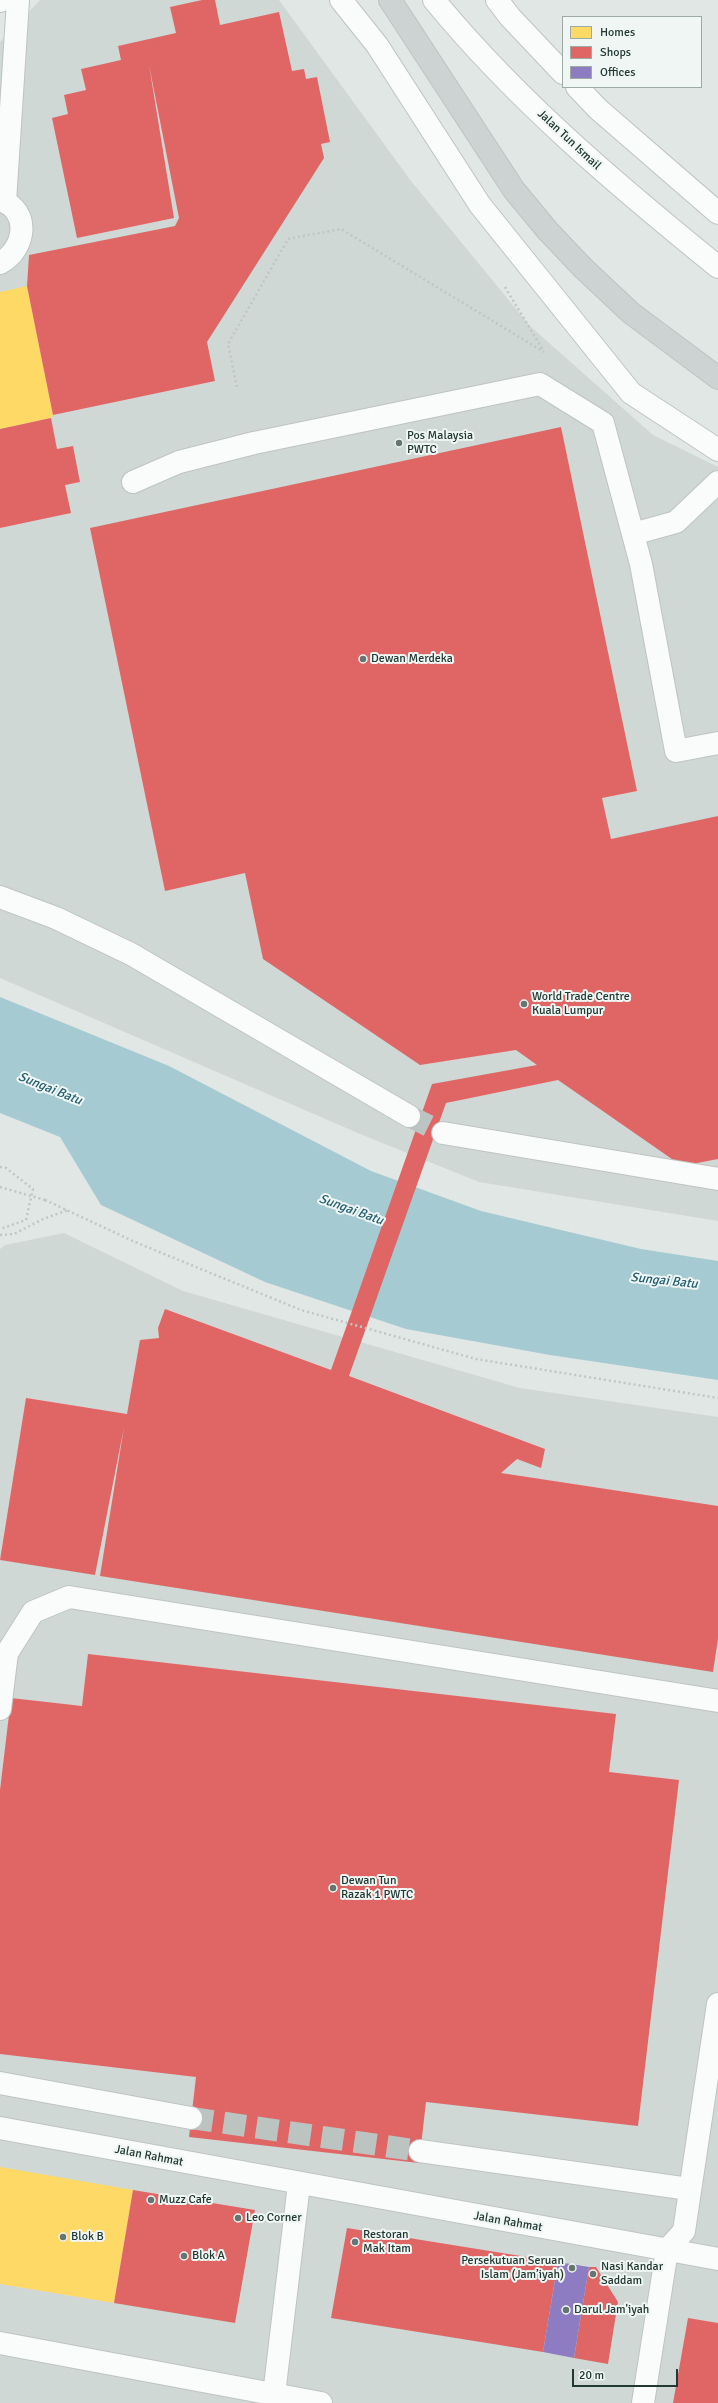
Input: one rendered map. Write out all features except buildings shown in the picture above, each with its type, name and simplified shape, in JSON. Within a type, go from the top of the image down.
[{"type":"main road","points":[[391,1],[514,190],[547,230],[583,268],[631,313],[718,378]]},
{"type":"street","points":[[0,263],[10,258],[21,239],[22,228],[19,218],[13,209],[2,201],[18,0]]},
{"type":"street","points":[[341,0],[377,45],[480,204],[631,393],[718,450]]},
{"type":"street","name":"Jalan Tun Ismail","points":[[434,0],[546,120],[625,192],[718,267]]},
{"type":"street","points":[[497,0],[510,18],[562,72]]},
{"type":"street","points":[[578,88],[598,109],[718,213]]},
{"type":"street","points":[[134,482],[179,462],[247,445],[540,384],[603,423],[633,534],[652,615],[676,751],[718,743]]},
{"type":"street","points":[[633,534],[676,522],[717,484]]},
{"type":"street","points":[[0,897],[56,918],[131,954],[409,1116]]},
{"type":"street","points":[[443,1134],[718,1179]]},
{"type":"street","points":[[0,1709],[8,1653],[33,1612],[69,1597],[718,1701]]},
{"type":"street","points":[[643,2403],[667,2250],[684,2230],[689,2188],[718,2004]]},
{"type":"street","points":[[0,2083],[191,2118]]},
{"type":"street","name":"Jalan Rahmat","points":[[0,2128],[299,2184],[718,2259]]},
{"type":"street","points":[[420,2151],[689,2188]]},
{"type":"street","points":[[273,2399],[299,2184]]},
{"type":"street","points":[[0,2343],[273,2399],[321,2403]]},
{"type":"path","points":[[237,387],[228,344],[288,239],[341,229],[544,352]]},
{"type":"path","points":[[503,284],[548,358]]},
{"type":"path","points":[[0,1167],[6,1168],[33,1189],[26,1220],[0,1229]]},
{"type":"path","points":[[0,1187],[45,1200],[135,1242],[302,1310],[476,1359],[718,1398]]},
{"type":"path","points":[[0,1235],[14,1234],[43,1219],[69,1210]]},
{"type":"shaded area","points":[[40,0],[279,0],[411,181],[530,326],[653,435],[718,467],[718,1221],[479,1182],[360,1134],[0,978],[0,42]]},
{"type":"shaded area","points":[[64,1233],[183,1291],[520,1388],[718,1417],[718,2403],[0,2403],[0,1249],[5,1245]]},
{"type":"water","name":"Sungai Batu","points":[[0,997],[169,1066],[371,1171],[481,1211],[641,1249],[718,1261],[718,1380],[550,1355],[406,1329],[265,1282],[101,1205],[60,1137],[0,1113]]},
{"type":"tunnel","points":[[409,1116],[443,1133]]},
{"type":"tunnel","points":[[191,2118],[420,2151]]},
{"type":"place","name":"Pos Malaysia PWTC","points":[[399,443]]},
{"type":"place","name":"Dewan Merdeka","points":[[363,659]]},
{"type":"place","name":"World Trade Centre Kuala Lumpur","points":[[524,1004]]},
{"type":"place","name":"Dewan Tun Razak 1 PWTC","points":[[333,1888]]},
{"type":"place","name":"Muzz Cafe","points":[[151,2200]]},
{"type":"place","name":"Leo Corner","points":[[238,2218]]},
{"type":"place","name":"Blok B","points":[[63,2237]]},
{"type":"place","name":"Restoran Mak Itam","points":[[355,2242]]},
{"type":"place","name":"Blok A","points":[[184,2256]]},
{"type":"place","name":"Persekutuan Seruan Islam (Jam’iyah)","points":[[572,2268]]},
{"type":"place","name":"Nasi Kandar Saddam","points":[[593,2274]]},
{"type":"place","name":"Darul Jam'iyah","points":[[566,2310]]}]
